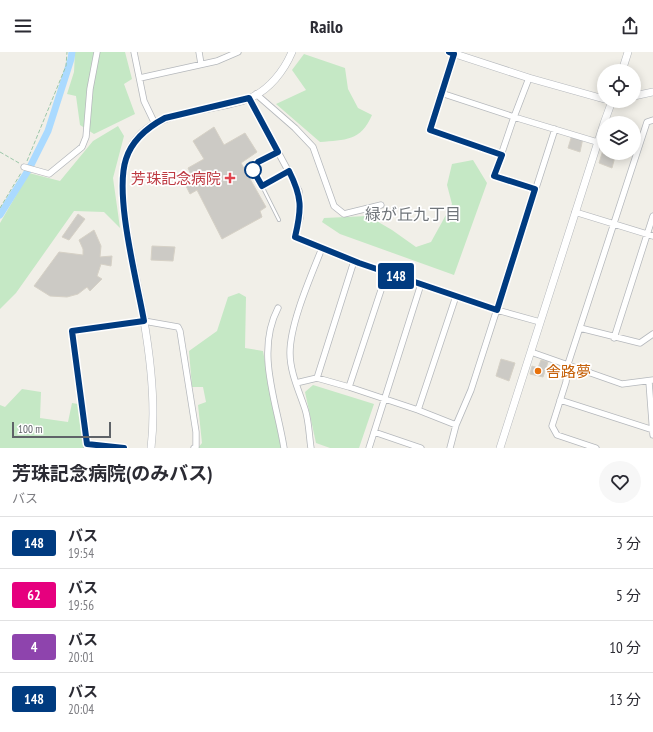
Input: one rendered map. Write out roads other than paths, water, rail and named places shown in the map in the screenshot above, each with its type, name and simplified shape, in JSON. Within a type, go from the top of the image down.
[{"type":"street","points":[[24,167],[50,174],[82,147],[87,129],[90,89],[96,52]]},
{"type":"street","points":[[134,52],[144,101],[154,124]]},
{"type":"street","points":[[200,52],[201,64]]},
{"type":"street","points":[[140,78],[201,64],[238,52]]},
{"type":"street","points":[[151,448],[153,413],[150,365],[144,321],[129,237],[122,182],[126,158],[136,141],[154,124],[176,115],[253,96],[277,77],[286,65],[292,52]]},
{"type":"street","points":[[624,64],[628,52]]},
{"type":"street","points":[[502,155],[430,130],[452,53],[529,78],[597,97]]},
{"type":"street","points":[[529,78],[494,176],[535,189]]},
{"type":"street","points":[[641,95],[653,92]]},
{"type":"street","points":[[441,93],[597,142],[500,448]]},
{"type":"street","points":[[253,96],[278,152],[299,191],[300,218],[295,237],[354,261],[497,310],[540,322]]},
{"type":"street","points":[[253,96],[295,128],[313,148],[334,206],[344,214],[380,205]]},
{"type":"street","points":[[596,448],[557,435],[552,426],[566,382],[568,364],[614,224],[648,122],[653,120]]},
{"type":"street","points":[[450,448],[456,425],[471,390],[555,129]]},
{"type":"street","points":[[575,212],[650,235]]},
{"type":"street","points":[[614,338],[650,235],[653,216]]},
{"type":"street","points":[[311,448],[306,410],[296,383],[290,353],[294,330],[304,293],[322,248]]},
{"type":"street","points":[[317,378],[354,261]]},
{"type":"street","points":[[349,387],[387,272]]},
{"type":"street","points":[[369,448],[408,331],[421,284]]},
{"type":"street","points":[[418,410],[456,296]]},
{"type":"street","points":[[278,308],[272,320],[268,340],[269,377],[284,448]]},
{"type":"street","points":[[124,448],[87,446],[72,331],[144,321],[178,327],[196,432],[196,447],[194,448]]},
{"type":"street","points":[[580,328],[614,338],[640,343],[653,334]]},
{"type":"street","points":[[531,352],[622,384],[651,381],[653,435]]},
{"type":"street","points":[[296,383],[317,378],[418,410],[456,425]]},
{"type":"street","points":[[560,400],[653,430]]},
{"type":"street","points":[[374,432],[421,448]]},
{"type":"lane","points":[[278,152],[258,162],[253,170],[279,220]]},
{"type":"lane","points":[[262,186],[289,171]]},
{"type":"waterway","points":[[0,215],[29,169],[48,131],[72,52]]},
{"type":"place","name":"芳珠記念病院","points":[[230,178]]},
{"type":"place","name":"舎路夢","points":[[538,371]]},
{"type":"district","name":"緑が丘九丁目","points":[[413,214]]}]
